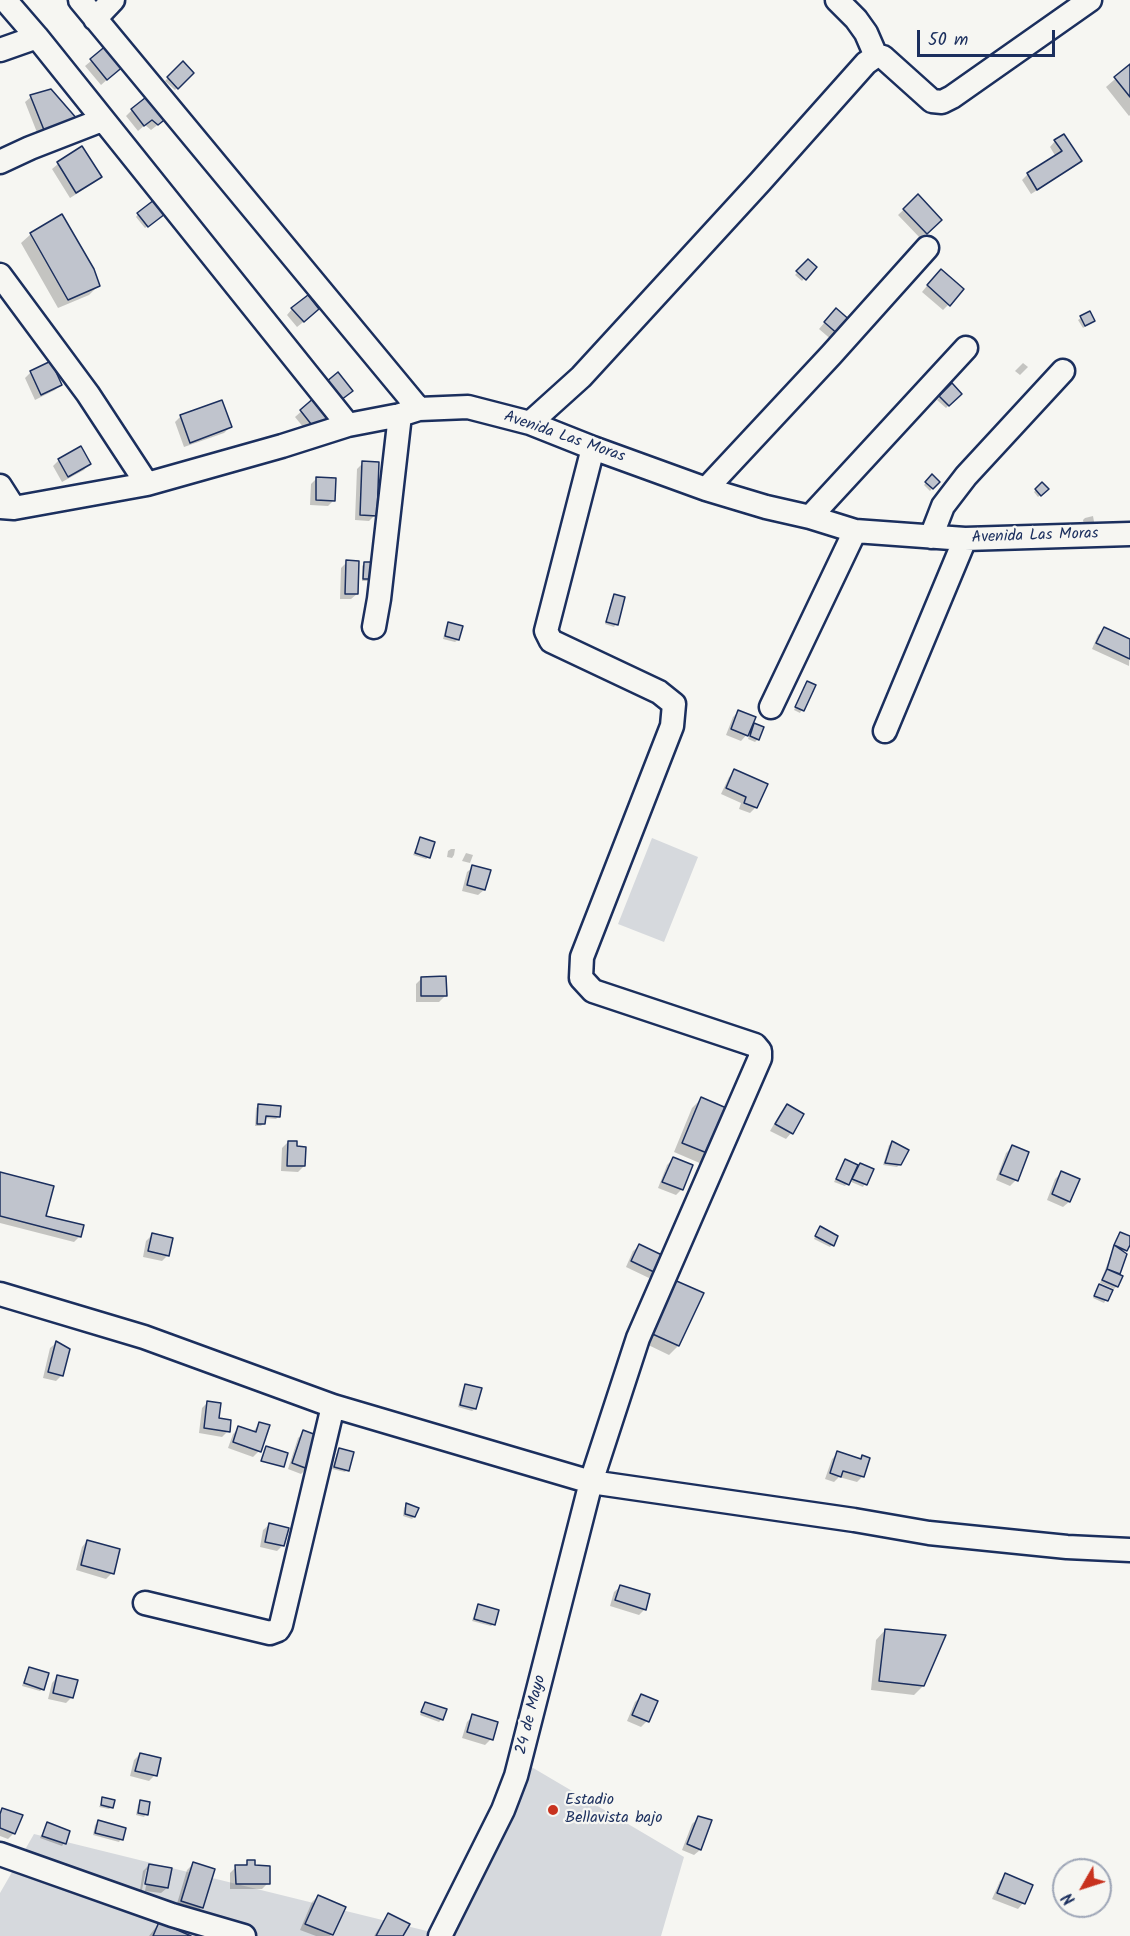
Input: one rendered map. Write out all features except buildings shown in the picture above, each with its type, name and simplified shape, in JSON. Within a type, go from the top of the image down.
[{"type":"street","points":[[6,0],[348,425]]},
{"type":"street","points":[[80,0],[154,87],[410,412],[374,627]]},
{"type":"street","points":[[95,19],[113,0]]},
{"type":"street","points":[[837,0],[866,33],[876,56]]},
{"type":"street","points":[[530,423],[581,377],[866,63],[876,56],[883,57],[932,100],[942,102],[1090,0]]},
{"type":"street","points":[[0,50],[38,37]]},
{"type":"street","points":[[0,162],[102,120]]},
{"type":"street","points":[[706,489],[927,248]]},
{"type":"street","points":[[0,275],[81,384],[147,484]]},
{"type":"street","points":[[810,517],[966,348]]},
{"type":"street","points":[[931,537],[943,506],[966,476],[1063,371]]},
{"type":"street","name":"Avenida Las Moras","points":[[7,507],[147,484],[348,425],[410,412],[468,407],[530,423],[706,489],[855,531],[964,539],[1130,534]]},
{"type":"street","name":"24 de Mayo","points":[[440,1936],[502,1810],[516,1776],[591,1482],[638,1338],[760,1058],[760,1051],[755,1045],[593,991],[581,978],[582,957],[672,726],[674,704],[658,692],[551,641],[546,631],[593,448]]},
{"type":"street","points":[[0,486],[7,507]]},
{"type":"street","points":[[771,707],[855,531]]},
{"type":"street","points":[[885,731],[964,539]]},
{"type":"street","points":[[0,1294],[144,1337],[333,1406],[591,1482],[929,1533],[1130,1550]]},
{"type":"street","points":[[145,1604],[270,1632],[278,1630],[333,1406]]},
{"type":"street","points":[[0,1854],[172,1914],[244,1936]]},
{"type":"shaded area","points":[[652,838],[698,857],[664,942],[618,924]]},
{"type":"shaded area","name":"Estadio Bellavista bajo","points":[[523,1762],[684,1857],[661,1936],[442,1936]]},
{"type":"shaded area","points":[[34,1834],[431,1932],[428,1936],[0,1936],[0,1893]]},
{"type":"place","name":"Estadio Bellavista bajo","points":[[553,1810]]}]
